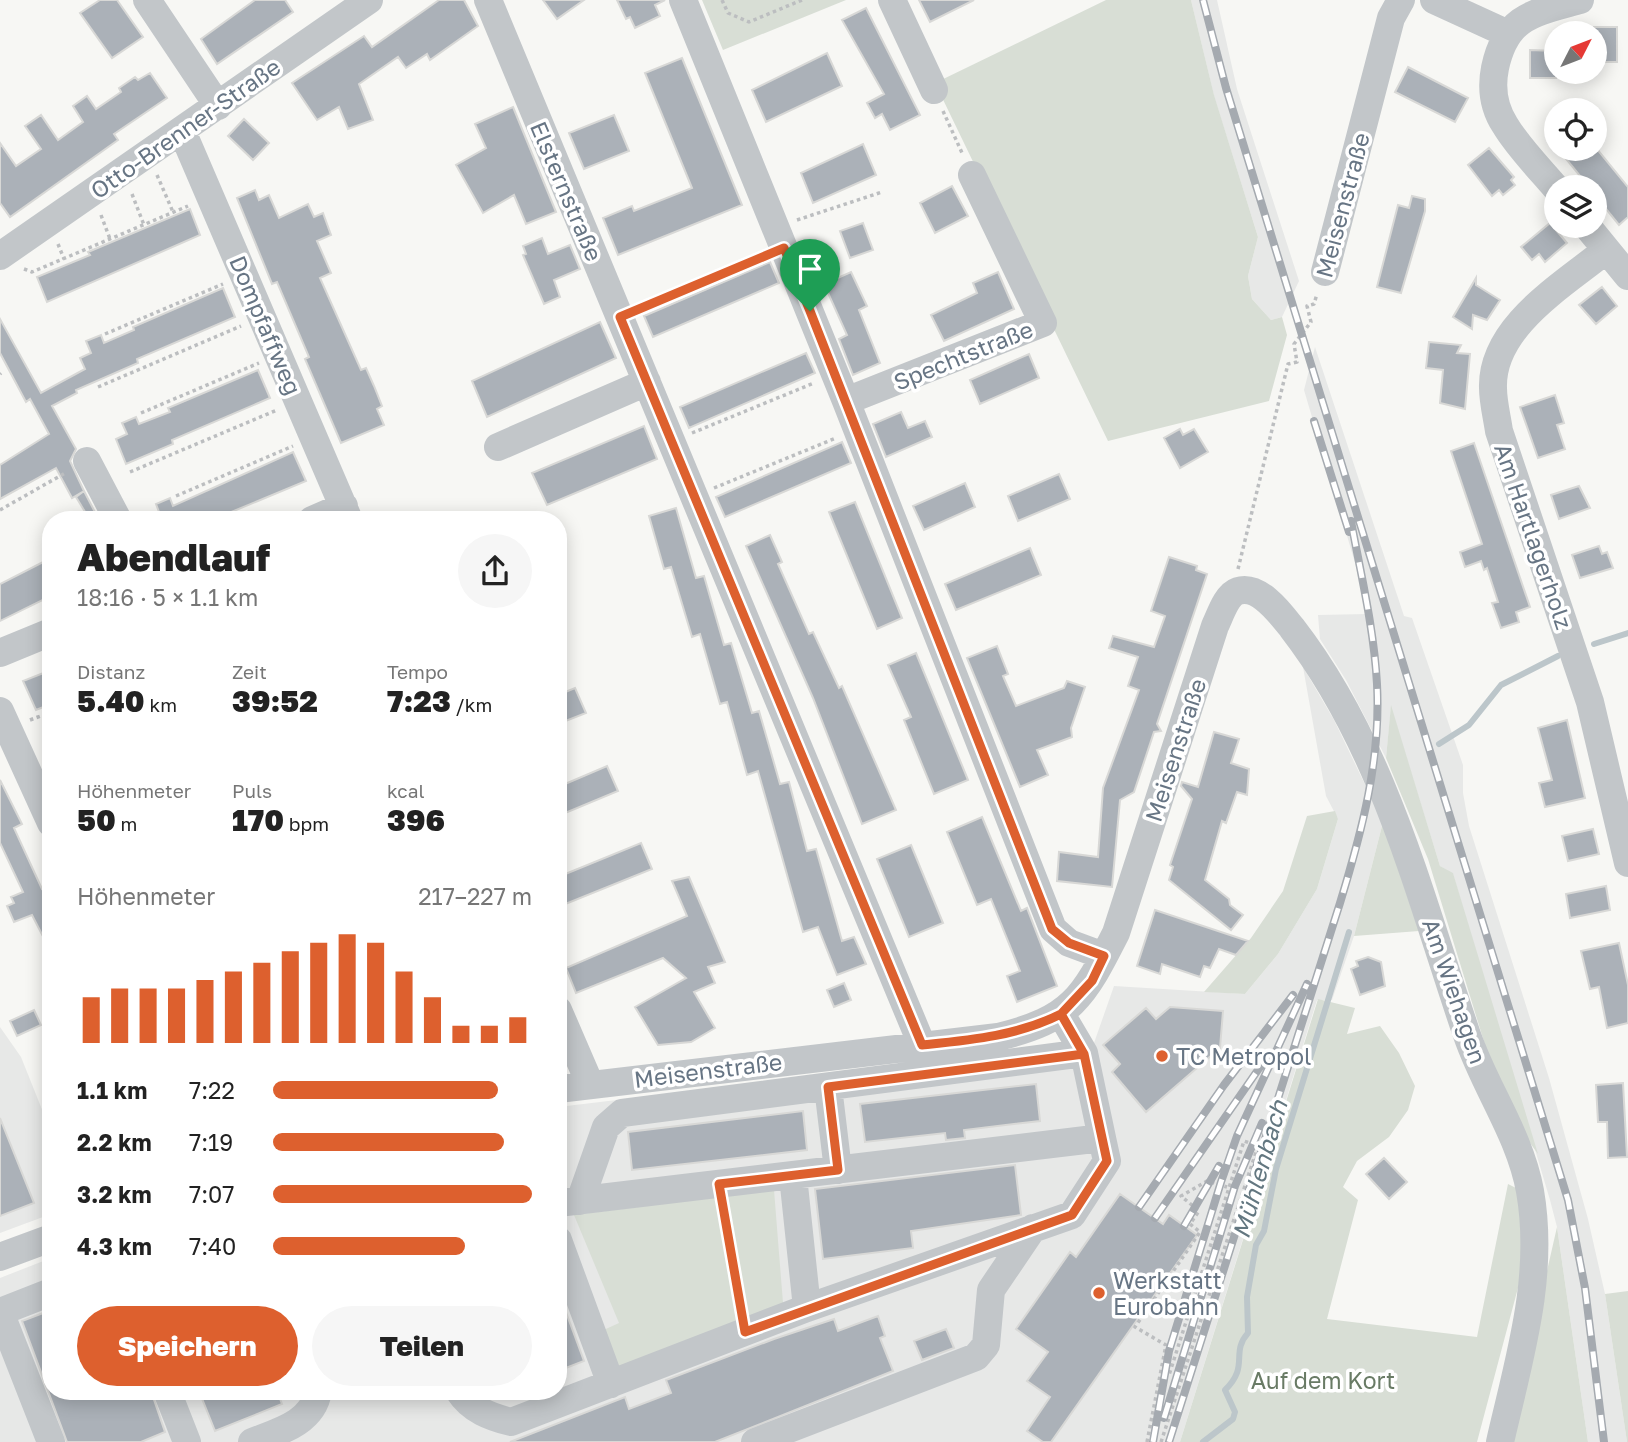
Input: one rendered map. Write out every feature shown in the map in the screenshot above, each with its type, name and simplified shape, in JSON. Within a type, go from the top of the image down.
[{"type":"street","points":[[147,0],[218,106]]},
{"type":"street","name":"Otto-Brenner-Straße","points":[[11,262],[123,171],[369,0]]},
{"type":"street","name":"Elsternstraße","points":[[488,0],[922,1045]]},
{"type":"street","points":[[683,0],[836,374],[1052,929],[1069,943],[1104,956]]},
{"type":"street","points":[[892,0],[934,90]]},
{"type":"street","name":"Meisenstraße","points":[[1325,272],[1391,18],[1401,0]]},
{"type":"street","points":[[1434,0],[1506,33]]},
{"type":"street","points":[[1545,175],[1504,125],[1494,99],[1493,80],[1506,33],[1525,18],[1580,0]]},
{"type":"street","name":"Dompfaffweg","points":[[182,131],[346,511]]},
{"type":"street","name":"Spechtstraße","points":[[846,401],[1044,323],[972,174]]},
{"type":"street","points":[[1596,238],[1628,276]]},
{"type":"street","name":"Am Hartlagerholz","points":[[1606,250],[1520,322],[1496,362],[1492,386],[1499,431],[1590,702],[1628,863]]},
{"type":"street","points":[[498,447],[647,382]]},
{"type":"street","points":[[88,461],[113,511]]},
{"type":"street","name":"Meisenstraße","points":[[567,1087],[998,1037],[1032,1028],[1061,1014],[1092,981],[1104,956],[1124,908],[1215,626],[1225,605],[1238,590]]},
{"type":"street","name":"Am Wiehagen","points":[[1238,590],[1252,592],[1282,615],[1324,675],[1356,732],[1409,853],[1468,1038],[1521,1156],[1530,1190],[1536,1252],[1534,1286],[1500,1442]]},
{"type":"street","points":[[0,653],[42,636]]},
{"type":"street","points":[[0,711],[42,803]]},
{"type":"street","points":[[465,1400],[487,1415],[511,1422],[807,1308],[1072,1215],[1107,1161],[1084,1054],[1061,1014]]},
{"type":"street","points":[[567,1031],[590,1084]]},
{"type":"street","points":[[569,1202],[606,1126],[622,1113],[1084,1054]]},
{"type":"street","points":[[828,1087],[838,1170]]},
{"type":"street","points":[[569,1202],[1102,1138]]},
{"type":"street","points":[[793,1176],[807,1308]]},
{"type":"street","points":[[755,1442],[976,1357],[986,1345],[991,1290],[1033,1228]]},
{"type":"street","points":[[0,1257],[42,1241]]},
{"type":"street","points":[[567,1264],[611,1384]]},
{"type":"street","points":[[42,1296],[0,1312],[51,1442]]},
{"type":"street","points":[[171,1400],[187,1442]]},
{"type":"street","points":[[252,1442],[294,1424],[309,1414],[314,1400]]},
{"type":"path","points":[[722,0],[728,13],[749,22],[802,0]]},
{"type":"path","points":[[934,90],[972,174]]},
{"type":"path","points":[[149,154],[173,212]]},
{"type":"path","points":[[123,171],[144,225]]},
{"type":"path","points":[[620,317],[780,238],[882,192]]},
{"type":"path","points":[[11,262],[32,272],[211,196]]},
{"type":"path","name":"Meisenstraße","points":[[1238,590],[1238,559],[1288,365],[1297,362],[1294,344],[1311,321],[1307,306],[1314,304],[1325,272]]},
{"type":"path","points":[[105,334],[244,275]]},
{"type":"path","points":[[98,387],[262,317]]},
{"type":"path","points":[[141,413],[278,355]]},
{"type":"path","points":[[671,441],[836,374]]},
{"type":"path","points":[[130,472],[298,401]]},
{"type":"path","points":[[694,496],[857,429]]},
{"type":"path","points":[[176,496],[314,437]]},
{"type":"path","points":[[0,510],[88,461]]},
{"type":"path","points":[[1161,1442],[1258,1146],[1244,1141],[1227,1187],[1170,1375]]},
{"type":"path","points":[[1147,1442],[1166,1345],[1135,1327],[1200,1233],[1190,1224],[1199,1211],[1181,1196],[1207,1181],[1227,1187]]},
{"type":"path","points":[[719,1184],[745,1332]]},
{"type":"shaded area","points":[[1191,0],[1217,0],[1237,89],[1299,281],[1282,317],[1271,320],[1252,299],[1248,276],[1258,237],[1214,96]]},
{"type":"shaded area","points":[[1315,347],[1404,616],[1412,618],[1463,765],[1463,793],[1469,826],[1549,1078],[1588,1219],[1605,1294],[1627,1442],[1588,1442],[1557,1227],[1550,1200],[1453,874],[1440,866],[1391,708],[1386,758],[1346,680],[1320,639],[1318,615],[1367,614],[1363,590],[1304,390]]},
{"type":"shaded area","points":[[1303,667],[1334,720],[1383,822],[1354,936],[1332,1000],[1317,1000],[1180,1442],[0,1442],[0,1278],[42,1262],[42,1400],[567,1400],[567,1106],[1094,1043],[1114,986],[1245,994],[1278,954],[1317,889],[1338,819],[1326,796]]},
{"type":"shaded area","points":[[0,1027],[21,1057],[42,1110],[42,1217],[0,1233]]},
{"type":"green space","points":[[702,0],[846,0],[723,50]]},
{"type":"green space","points":[[1106,0],[1191,0],[1214,95],[1258,237],[1248,276],[1252,299],[1271,320],[1282,317],[1287,335],[1269,401],[1108,441],[935,83]]},
{"type":"green space","points":[[1391,705],[1440,866],[1453,873],[1538,1154],[1504,1107],[1428,859],[1386,758]]},
{"type":"green space","points":[[1335,811],[1338,819],[1317,889],[1278,954],[1245,994],[1204,992],[1251,938],[1283,891],[1307,816]]},
{"type":"green space","points":[[1383,822],[1419,931],[1354,936]]},
{"type":"green space","name":"Auf dem Kort","points":[[1318,999],[1355,1008],[1347,1034],[1380,1026],[1399,1053],[1415,1086],[1408,1110],[1389,1137],[1357,1161],[1343,1187],[1358,1200],[1327,1319],[1477,1337],[1508,1184],[1534,1197],[1527,1254],[1477,1442],[1180,1442]]},
{"type":"green space","points":[[774,1190],[783,1303],[618,1374],[597,1333],[619,1323],[574,1215]]},
{"type":"green space","points":[[1557,1227],[1588,1442],[1508,1442]]},
{"type":"green space","points":[[1628,1291],[1628,1442],[1627,1442],[1605,1294]]},
{"type":"building","points":[[100,0],[117,0],[143,37],[112,58],[80,13]]},
{"type":"building","points":[[255,0],[285,0],[293,12],[217,64],[201,39]]},
{"type":"building","points":[[439,0],[464,0],[478,26],[430,60],[427,54],[406,68],[398,57],[359,84],[373,120],[348,129],[339,107],[317,120],[292,83],[364,36],[372,47]]},
{"type":"building","points":[[543,0],[584,0],[557,19]]},
{"type":"building","points":[[617,0],[665,0],[655,5],[660,16],[635,28],[630,17],[626,19]]},
{"type":"building","points":[[919,0],[974,0],[930,22]]},
{"type":"building","points":[[866,8],[920,115],[890,130],[882,114],[875,118],[867,103],[884,94],[842,20]]},
{"type":"building","points":[[1607,27],[1617,27],[1617,62],[1607,62]]},
{"type":"building","points":[[1530,50],[1544,51],[1544,78],[1530,78]]},
{"type":"building","points":[[827,53],[842,86],[766,122],[752,90]]},
{"type":"building","points":[[682,58],[742,205],[618,255],[603,218],[632,206],[634,211],[692,188],[645,73]]},
{"type":"building","points":[[1408,67],[1468,98],[1455,122],[1395,92]]},
{"type":"building","points":[[150,73],[167,98],[114,134],[118,140],[10,217],[0,203],[0,143],[16,166],[41,149],[25,126],[41,115],[58,140],[83,122],[73,106],[87,96],[96,109],[121,92],[119,88],[135,77],[138,80]]},
{"type":"building","points":[[513,107],[556,212],[526,224],[514,195],[483,213],[456,165],[486,148],[475,124]]},
{"type":"building","points":[[614,115],[629,151],[584,169],[569,133]]},
{"type":"building","points":[[244,119],[269,143],[253,160],[228,136]]},
{"type":"building","points":[[863,144],[876,175],[813,203],[801,173]]},
{"type":"building","points":[[1489,148],[1514,177],[1511,180],[1515,185],[1503,195],[1499,190],[1492,196],[1468,165]]},
{"type":"building","points":[[1568,161],[1607,161],[1628,187],[1628,217],[1619,225],[1607,210],[1607,175],[1579,175]]},
{"type":"building","points":[[952,186],[968,216],[935,233],[920,203]]},
{"type":"building","points":[[255,190],[259,200],[269,195],[279,218],[308,204],[314,217],[323,213],[331,235],[317,241],[331,273],[320,278],[361,370],[366,368],[374,386],[382,406],[377,409],[384,425],[341,443],[305,359],[309,357],[277,282],[272,284],[237,198]]},
{"type":"building","points":[[1412,196],[1425,199],[1425,211],[1401,293],[1377,287],[1398,205],[1409,208]]},
{"type":"building","points":[[190,209],[200,235],[47,302],[37,277],[90,255],[88,252]]},
{"type":"building","points":[[863,223],[873,250],[850,258],[840,231]]},
{"type":"building","points":[[1544,228],[1544,238],[1563,238],[1567,243],[1545,262],[1539,254],[1532,260],[1521,247]]},
{"type":"building","points":[[542,238],[548,254],[570,245],[580,269],[554,280],[560,297],[544,304],[523,255],[526,254],[523,246]]},
{"type":"building","points":[[770,262],[779,283],[653,337],[644,316]]},
{"type":"building","points":[[851,272],[867,306],[859,310],[880,363],[853,375],[839,339],[847,335],[824,284]]},
{"type":"building","points":[[998,272],[1014,309],[944,341],[931,315],[977,293],[973,283]]},
{"type":"building","points":[[1476,278],[1476,285],[1500,300],[1487,320],[1473,315],[1472,329],[1453,317]]},
{"type":"building","points":[[1602,287],[1617,306],[1596,324],[1579,305]]},
{"type":"building","points":[[223,288],[235,317],[137,359],[138,363],[76,390],[77,393],[52,406],[76,449],[70,461],[84,491],[72,498],[56,468],[0,499],[0,465],[49,434],[30,399],[26,402],[0,353],[0,319],[41,393],[85,369],[80,358],[91,353],[86,341],[101,335],[104,343],[134,330],[133,327]]},
{"type":"building","points":[[600,322],[616,358],[487,417],[472,381]]},
{"type":"building","points":[[1429,342],[1461,345],[1457,353],[1470,354],[1465,409],[1440,403],[1443,370],[1426,368]]},
{"type":"building","points":[[806,353],[815,373],[689,428],[680,407]]},
{"type":"building","points":[[1029,354],[1039,378],[980,404],[970,380]]},
{"type":"building","points":[[258,370],[270,398],[172,440],[173,444],[126,464],[116,439],[127,434],[122,423],[136,417],[139,424],[170,412],[168,408]]},
{"type":"building","points":[[1555,395],[1564,423],[1557,425],[1565,449],[1538,458],[1520,407]]},
{"type":"building","points":[[901,412],[908,428],[925,421],[932,437],[886,457],[873,424]]},
{"type":"building","points":[[644,426],[657,459],[547,505],[532,473]]},
{"type":"building","points":[[1180,429],[1183,435],[1194,429],[1208,452],[1180,468],[1164,438]]},
{"type":"building","points":[[842,442],[851,463],[725,517],[716,497]]},
{"type":"building","points":[[1474,443],[1530,607],[1516,612],[1519,622],[1501,628],[1492,603],[1498,602],[1487,568],[1484,570],[1481,561],[1465,567],[1460,552],[1482,544],[1451,451]]},
{"type":"building","points":[[293,452],[306,481],[234,511],[159,511],[156,504],[170,498],[173,506]]},
{"type":"building","points":[[1059,474],[1070,499],[1018,521],[1008,496]]},
{"type":"building","points":[[965,483],[975,507],[924,530],[913,506]]},
{"type":"building","points":[[1579,486],[1590,508],[1559,519],[1551,495]]},
{"type":"building","points":[[84,491],[94,511],[85,511],[76,497]]},
{"type":"building","points":[[855,502],[902,618],[877,629],[829,512]]},
{"type":"building","points":[[676,508],[696,578],[704,576],[724,645],[731,643],[752,713],[759,711],[780,784],[789,782],[807,851],[816,849],[842,941],[854,937],[866,964],[837,975],[818,927],[803,932],[758,771],[747,775],[727,702],[720,704],[700,634],[692,637],[671,567],[664,569],[649,516]]},
{"type":"building","points":[[770,535],[782,562],[778,564],[809,634],[813,632],[839,688],[842,686],[896,810],[862,824],[813,698],[746,546]]},
{"type":"building","points":[[1599,546],[1602,554],[1607,552],[1613,568],[1580,578],[1572,555]]},
{"type":"building","points":[[1030,548],[1041,575],[956,610],[945,584]]},
{"type":"building","points":[[1169,557],[1197,566],[1196,570],[1207,574],[1157,724],[1161,731],[1154,732],[1134,792],[1120,800],[1112,887],[1057,881],[1059,852],[1098,857],[1103,788],[1139,690],[1128,686],[1138,657],[1109,648],[1113,636],[1154,647],[1165,616],[1151,611]]},
{"type":"building","points":[[42,563],[42,600],[0,621],[0,584]]},
{"type":"building","points":[[997,646],[1008,674],[1003,676],[1016,706],[1064,688],[1067,681],[1085,687],[1071,728],[1072,737],[1037,750],[1048,775],[1020,787],[967,658]]},
{"type":"building","points":[[916,653],[968,780],[934,794],[904,720],[911,717],[888,665]]},
{"type":"building","points":[[42,674],[42,708],[36,710],[23,681]]},
{"type":"building","points":[[575,688],[586,713],[567,720],[567,691]]},
{"type":"building","points":[[1567,720],[1585,798],[1545,807],[1539,783],[1552,780],[1538,728]]},
{"type":"building","points":[[1214,732],[1239,739],[1231,763],[1249,769],[1247,795],[1237,792],[1226,823],[1222,821],[1205,880],[1229,899],[1230,905],[1243,915],[1231,930],[1169,880],[1173,867],[1170,865],[1192,799],[1181,786],[1182,782],[1198,787]]},
{"type":"building","points":[[607,766],[618,791],[567,812],[567,783]]},
{"type":"building","points":[[0,780],[22,824],[14,828],[42,889],[42,934],[32,915],[14,922],[7,906],[14,903],[11,897],[23,892],[0,843]]},
{"type":"building","points":[[982,817],[1021,911],[1027,908],[1057,986],[1017,1002],[1007,976],[1020,971],[991,899],[977,905],[947,832]]},
{"type":"building","points":[[1593,829],[1599,854],[1568,861],[1562,836]]},
{"type":"building","points":[[641,843],[652,869],[567,903],[567,873]]},
{"type":"building","points":[[911,845],[943,923],[909,937],[877,859]]},
{"type":"building","points":[[689,877],[725,962],[708,967],[715,983],[694,992],[715,1028],[691,1042],[658,1045],[635,1007],[686,978],[663,958],[576,993],[567,968],[687,916],[672,881]]},
{"type":"building","points":[[1606,886],[1610,910],[1570,918],[1566,894]]},
{"type":"building","points":[[1155,910],[1248,941],[1236,955],[1219,949],[1210,968],[1204,966],[1200,977],[1162,964],[1160,974],[1137,966]]},
{"type":"building","points":[[1619,943],[1628,985],[1628,1023],[1607,1028],[1599,987],[1590,989],[1581,951]]},
{"type":"building","points":[[1368,957],[1381,962],[1385,986],[1360,995],[1351,969],[1358,966],[1356,961]]},
{"type":"building","points":[[844,983],[851,1000],[834,1007],[827,990]]},
{"type":"building","name":"TC Metropol","points":[[1170,1007],[1223,1011],[1220,1048],[1146,1112],[1112,1072],[1120,1064],[1103,1045],[1146,1008],[1156,1019]]},
{"type":"building","points":[[34,1010],[41,1025],[17,1036],[10,1021]]},
{"type":"building","points":[[1623,1083],[1627,1157],[1608,1158],[1607,1122],[1598,1122],[1596,1085]]},
{"type":"building","points":[[1036,1084],[1040,1121],[964,1130],[965,1138],[946,1140],[945,1133],[865,1142],[860,1104]]},
{"type":"building","points":[[803,1111],[807,1150],[632,1170],[628,1132]]},
{"type":"building","points":[[0,1118],[34,1203],[0,1216]]},
{"type":"building","points":[[1384,1158],[1407,1182],[1389,1199],[1366,1174]]},
{"type":"building","points":[[1015,1165],[1021,1215],[911,1231],[913,1248],[823,1259],[815,1189]]},
{"type":"building","name":"Werkstatt Eurobahn","points":[[1120,1194],[1163,1224],[1169,1215],[1197,1235],[1051,1442],[1043,1442],[1027,1431],[1050,1397],[1027,1381],[1048,1352],[1016,1329],[1070,1252],[1076,1257]]},
{"type":"building","points":[[42,1313],[42,1375],[22,1321]]},
{"type":"building","points":[[567,1315],[584,1361],[567,1368]]},
{"type":"building","points":[[878,1316],[885,1336],[880,1338],[893,1371],[715,1442],[510,1442],[625,1397],[629,1409],[671,1393],[666,1380],[774,1339],[834,1319],[838,1331]]},
{"type":"building","points":[[946,1329],[954,1348],[922,1360],[914,1341]]},
{"type":"building","points":[[51,1400],[154,1400],[165,1432],[141,1442],[67,1442]]},
{"type":"building","points":[[203,1400],[280,1400],[282,1404],[215,1431]]},
{"type":"waterway","name":"Mühlenbach","points":[[1594,644],[1628,633]]},
{"type":"waterway","name":"Mühlenbach","points":[[1439,744],[1469,725],[1501,685],[1558,656]]},
{"type":"waterway","name":"Mühlenbach","points":[[1203,1442],[1233,1419],[1235,1412],[1225,1390],[1237,1374],[1240,1347],[1248,1333],[1247,1297],[1256,1245],[1264,1231],[1276,1169],[1349,932]]},
{"type":"railway","points":[[1203,0],[1226,88],[1568,1200],[1585,1288],[1604,1442]]},
{"type":"railway","points":[[1314,421],[1349,532]]},
{"type":"railway","points":[[1169,1442],[1340,903],[1368,795],[1376,740],[1377,684],[1370,622],[1351,521]]},
{"type":"railway","points":[[1153,1442],[1169,1351],[1221,1182],[1237,1136],[1307,984]]},
{"type":"railway","points":[[1139,1207],[1224,1085],[1293,995]]},
{"type":"railway","points":[[1155,1218],[1260,1067]]},
{"type":"railway","points":[[1164,1418],[1235,1186],[1262,1123]]},
{"type":"railway","points":[[1184,1226],[1219,1166]]},
{"type":"place","name":"TC Metropol","points":[[1162,1056]]},
{"type":"place","name":"Werkstatt Eurobahn","points":[[1099,1293]]},
{"type":"route","points":[[810,311],[784,248],[620,317],[922,1045],[998,1037],[1032,1028],[1061,1014],[1075,1033],[1084,1054],[828,1087],[838,1170],[719,1184],[745,1332],[1072,1215],[1107,1161],[1084,1054],[1075,1033],[1061,1014],[1092,981],[1104,956],[1069,943],[1052,929],[810,311]]}]
